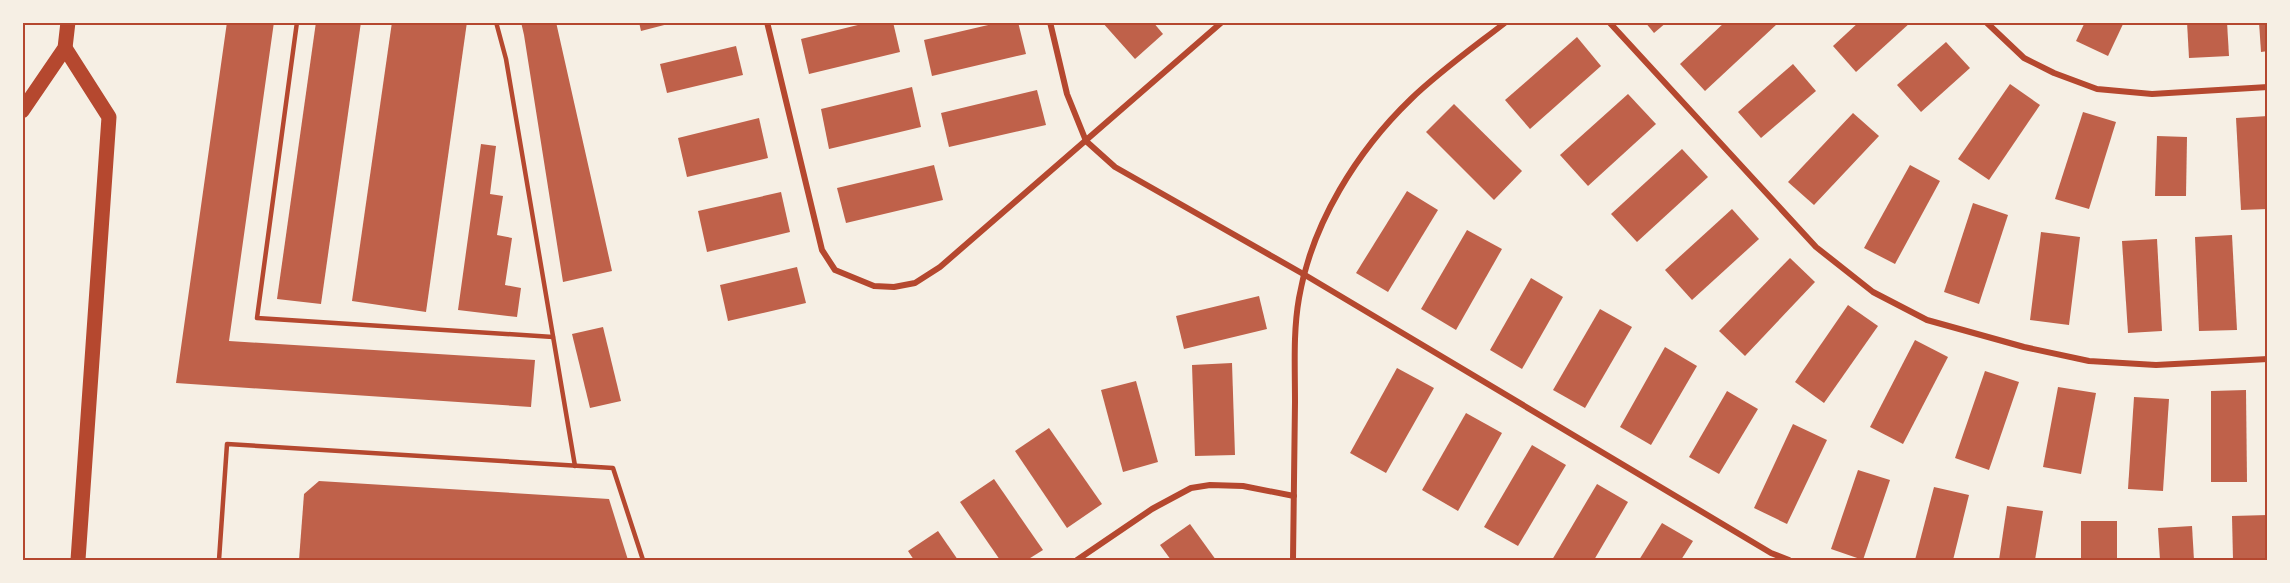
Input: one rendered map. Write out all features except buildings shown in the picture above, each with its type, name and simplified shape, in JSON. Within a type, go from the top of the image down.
[{"type":"main road","points":[[22,111],[65,48],[68,22]]},
{"type":"main road","points":[[65,48],[108,117],[78,561]]},
{"type":"street","points":[[766,22],[822,250],[835,270],[874,286],[894,287],[915,283],[940,267],[1222,22]]},
{"type":"street","points":[[1050,22],[1067,94],[1086,141],[1115,167],[1305,274],[1761,547],[1789,561]]},
{"type":"street","points":[[1293,561],[1295,343],[1299,297],[1316,241],[1330,208],[1365,150],[1417,93],[1454,61],[1506,22]]},
{"type":"street","points":[[1609,22],[1816,247],[1874,292],[1927,320],[2024,347],[2089,361],[2156,364],[2268,359]]},
{"type":"street","points":[[1986,22],[2024,58],[2054,73],[2097,89],[2152,94],[2268,87]]},
{"type":"street","points":[[1077,561],[1152,509],[1191,488],[1210,485],[1243,486],[1294,496]]},
{"type":"lane","points":[[297,22],[257,318],[553,337]]},
{"type":"lane","points":[[496,22],[506,59],[575,466]]},
{"type":"lane","points":[[219,561],[227,444],[613,468],[643,561]]}]
